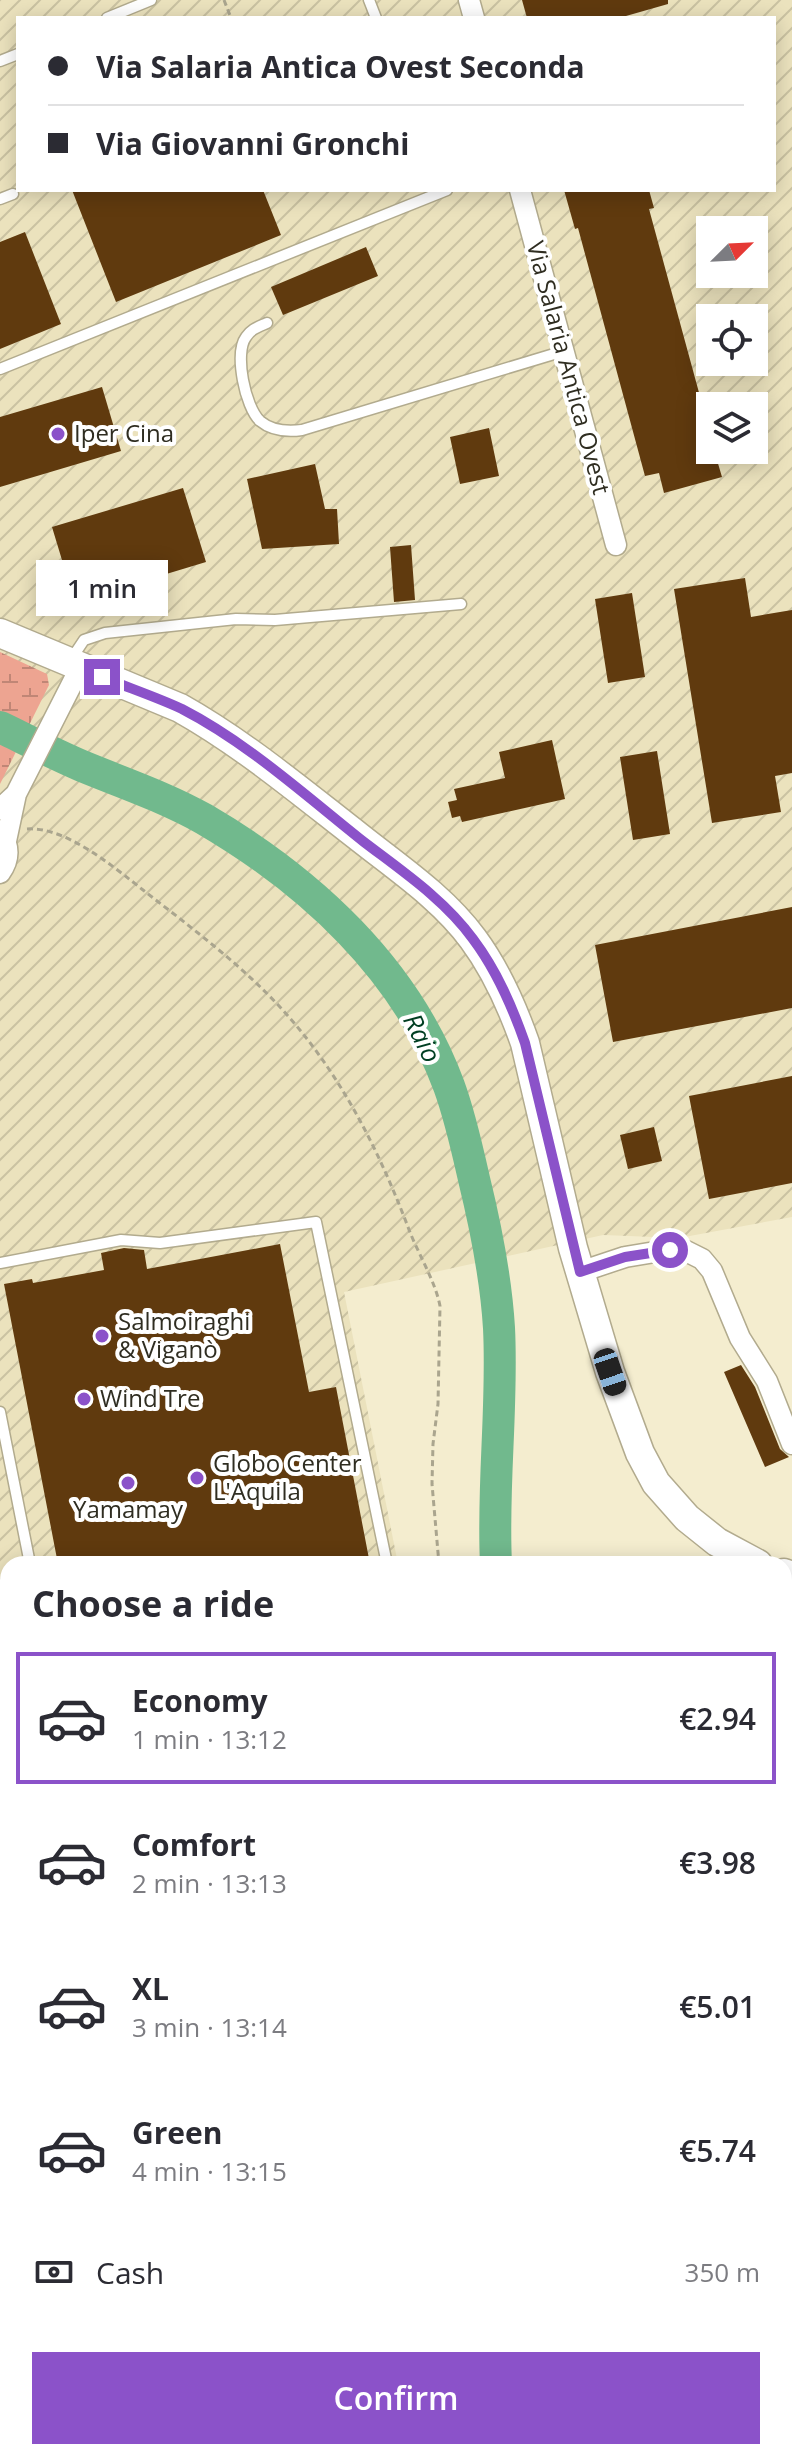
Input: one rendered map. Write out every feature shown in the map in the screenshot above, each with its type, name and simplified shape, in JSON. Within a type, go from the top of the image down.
[{"type":"main road","points":[[0,633],[180,708],[236,743],[409,876],[472,937],[496,974],[525,1043],[580,1272],[630,1430],[663,1492],[687,1518],[717,1542],[743,1556]]},
{"type":"street","name":"Via Salaria Antica Ovest","points":[[521,192],[616,545]]},
{"type":"street","points":[[0,873],[8,857],[4,835],[16,794],[64,700],[75,666]]},
{"type":"street","points":[[0,809],[16,794]]},
{"type":"street","points":[[580,1272],[625,1257],[655,1252],[686,1251],[702,1259],[714,1276],[740,1338],[767,1381],[792,1444]]},
{"type":"lane","points":[[112,16],[151,0]]},
{"type":"lane","points":[[0,369],[442,192]]},
{"type":"lane","points":[[0,199],[13,194]]},
{"type":"lane","points":[[267,323],[248,334],[240,349],[247,395],[254,413],[260,421],[280,431],[291,432],[564,351]]},
{"type":"lane","points":[[75,666],[81,642],[105,633],[240,619],[275,620],[461,604]]},
{"type":"lane","points":[[0,1263],[126,1239],[167,1242],[316,1222],[385,1556]]},
{"type":"lane","points":[[0,1412],[28,1556]]},
{"type":"path","points":[[4,835],[34,829],[59,835],[129,878],[195,931],[289,1016],[322,1058],[356,1111],[382,1162],[440,1306],[438,1404],[432,1484],[438,1556]]},
{"type":"shaded area","points":[[0,0],[792,0],[792,1217],[679,1238],[603,1235],[344,1292],[396,1556],[0,1556]]},
{"type":"green space","points":[[0,652],[47,674],[49,685],[0,784]]},
{"type":"building","points":[[522,0],[668,0],[668,4],[626,16],[526,16]]},
{"type":"building","points":[[73,192],[264,192],[281,235],[116,302]]},
{"type":"building","points":[[565,192],[650,192],[654,208],[649,209],[699,392],[696,392],[696,464],[718,464],[722,477],[664,493],[659,473],[645,476],[578,228],[575,229]]},
{"type":"building","points":[[25,232],[61,324],[0,349],[0,242]]},
{"type":"building","points":[[366,247],[378,276],[283,315],[271,287]]},
{"type":"building","name":"Iper Cina","points":[[102,387],[121,451],[0,487],[0,417]]},
{"type":"building","points":[[489,428],[499,476],[460,484],[450,437]]},
{"type":"building","points":[[315,464],[325,509],[337,509],[339,544],[262,549],[247,479]]},
{"type":"building","points":[[183,488],[206,562],[87,598],[77,567],[65,570],[52,527]]},
{"type":"building","points":[[411,545],[415,600],[394,602],[390,547]]},
{"type":"building","points":[[745,578],[751,617],[792,610],[792,773],[775,776],[781,812],[712,823],[674,589]]},
{"type":"building","points":[[632,593],[645,677],[608,683],[595,599]]},
{"type":"building","points":[[552,740],[565,799],[462,822],[460,816],[452,818],[448,802],[457,800],[454,789],[505,778],[499,752]]},
{"type":"building","points":[[657,751],[670,834],[633,840],[620,757]]},
{"type":"building","points":[[792,907],[792,1008],[613,1042],[595,945]]},
{"type":"building","points":[[792,1076],[792,1183],[709,1199],[689,1096]]},
{"type":"building","points":[[654,1127],[662,1161],[628,1169],[620,1135]]},
{"type":"building","name":"Globo Center L'Aquila","points":[[280,1244],[309,1392],[336,1387],[368,1556],[56,1556],[4,1284],[32,1279],[33,1283],[104,1270],[101,1253],[124,1248],[144,1250],[147,1269]]},
{"type":"building","points":[[741,1365],[755,1387],[780,1449],[789,1457],[765,1467],[724,1372]]},
{"type":"waterway","name":"Raio","points":[[0,727],[174,804],[243,843],[281,870],[350,932],[381,966],[407,1004],[430,1043],[453,1097],[493,1272],[500,1358],[496,1556]]},
{"type":"place","name":"Iper Cina","points":[[58,434]]},
{"type":"place","name":"Salmoiraghi & Viganò","points":[[102,1336]]},
{"type":"place","name":"Wind Tre","points":[[84,1399]]},
{"type":"place","name":"Globo Center L'Aquila","points":[[197,1478]]},
{"type":"place","name":"Yamamay","points":[[128,1483]]},
{"type":"route","points":[[102,677],[180,708],[236,743],[409,876],[458,920],[496,974],[525,1043],[580,1272],[625,1257],[670,1250]]}]
